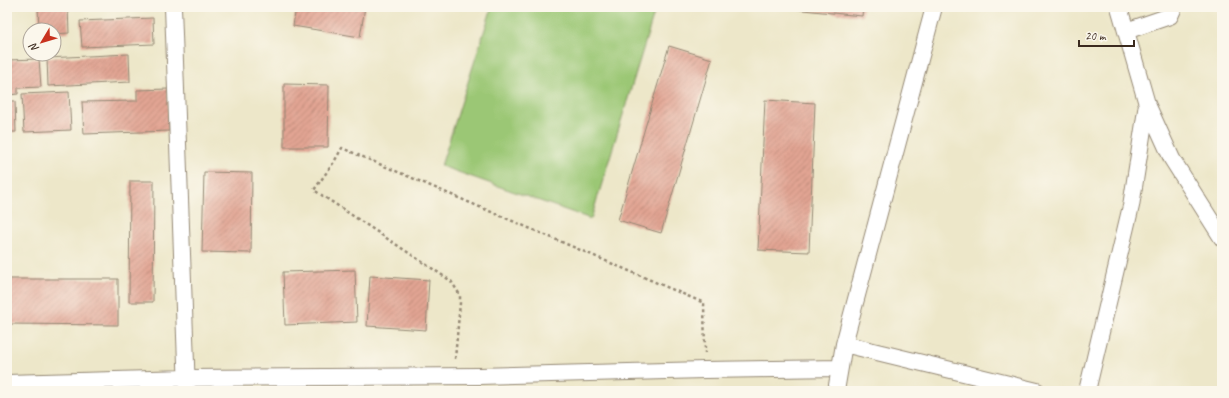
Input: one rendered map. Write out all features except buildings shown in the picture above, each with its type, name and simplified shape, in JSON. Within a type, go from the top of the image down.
[{"type":"street","points":[[173,7],[187,384]]},
{"type":"street","points":[[836,391],[844,344],[934,7]]},
{"type":"street","points":[[1119,7],[1147,104],[1172,159],[1222,238]]},
{"type":"street","points":[[1126,31],[1170,16],[1174,7]]},
{"type":"street","points":[[1086,391],[1131,206],[1147,104]]},
{"type":"street","points":[[844,344],[1037,391]]},
{"type":"street","points":[[7,383],[187,384],[454,375],[478,384],[705,370],[840,368]]},
{"type":"path","points":[[454,375],[460,303],[460,295],[456,287],[451,282],[314,190],[342,148],[704,303],[705,370]]},
{"type":"green space","points":[[492,7],[656,7],[591,219],[441,166]]}]
